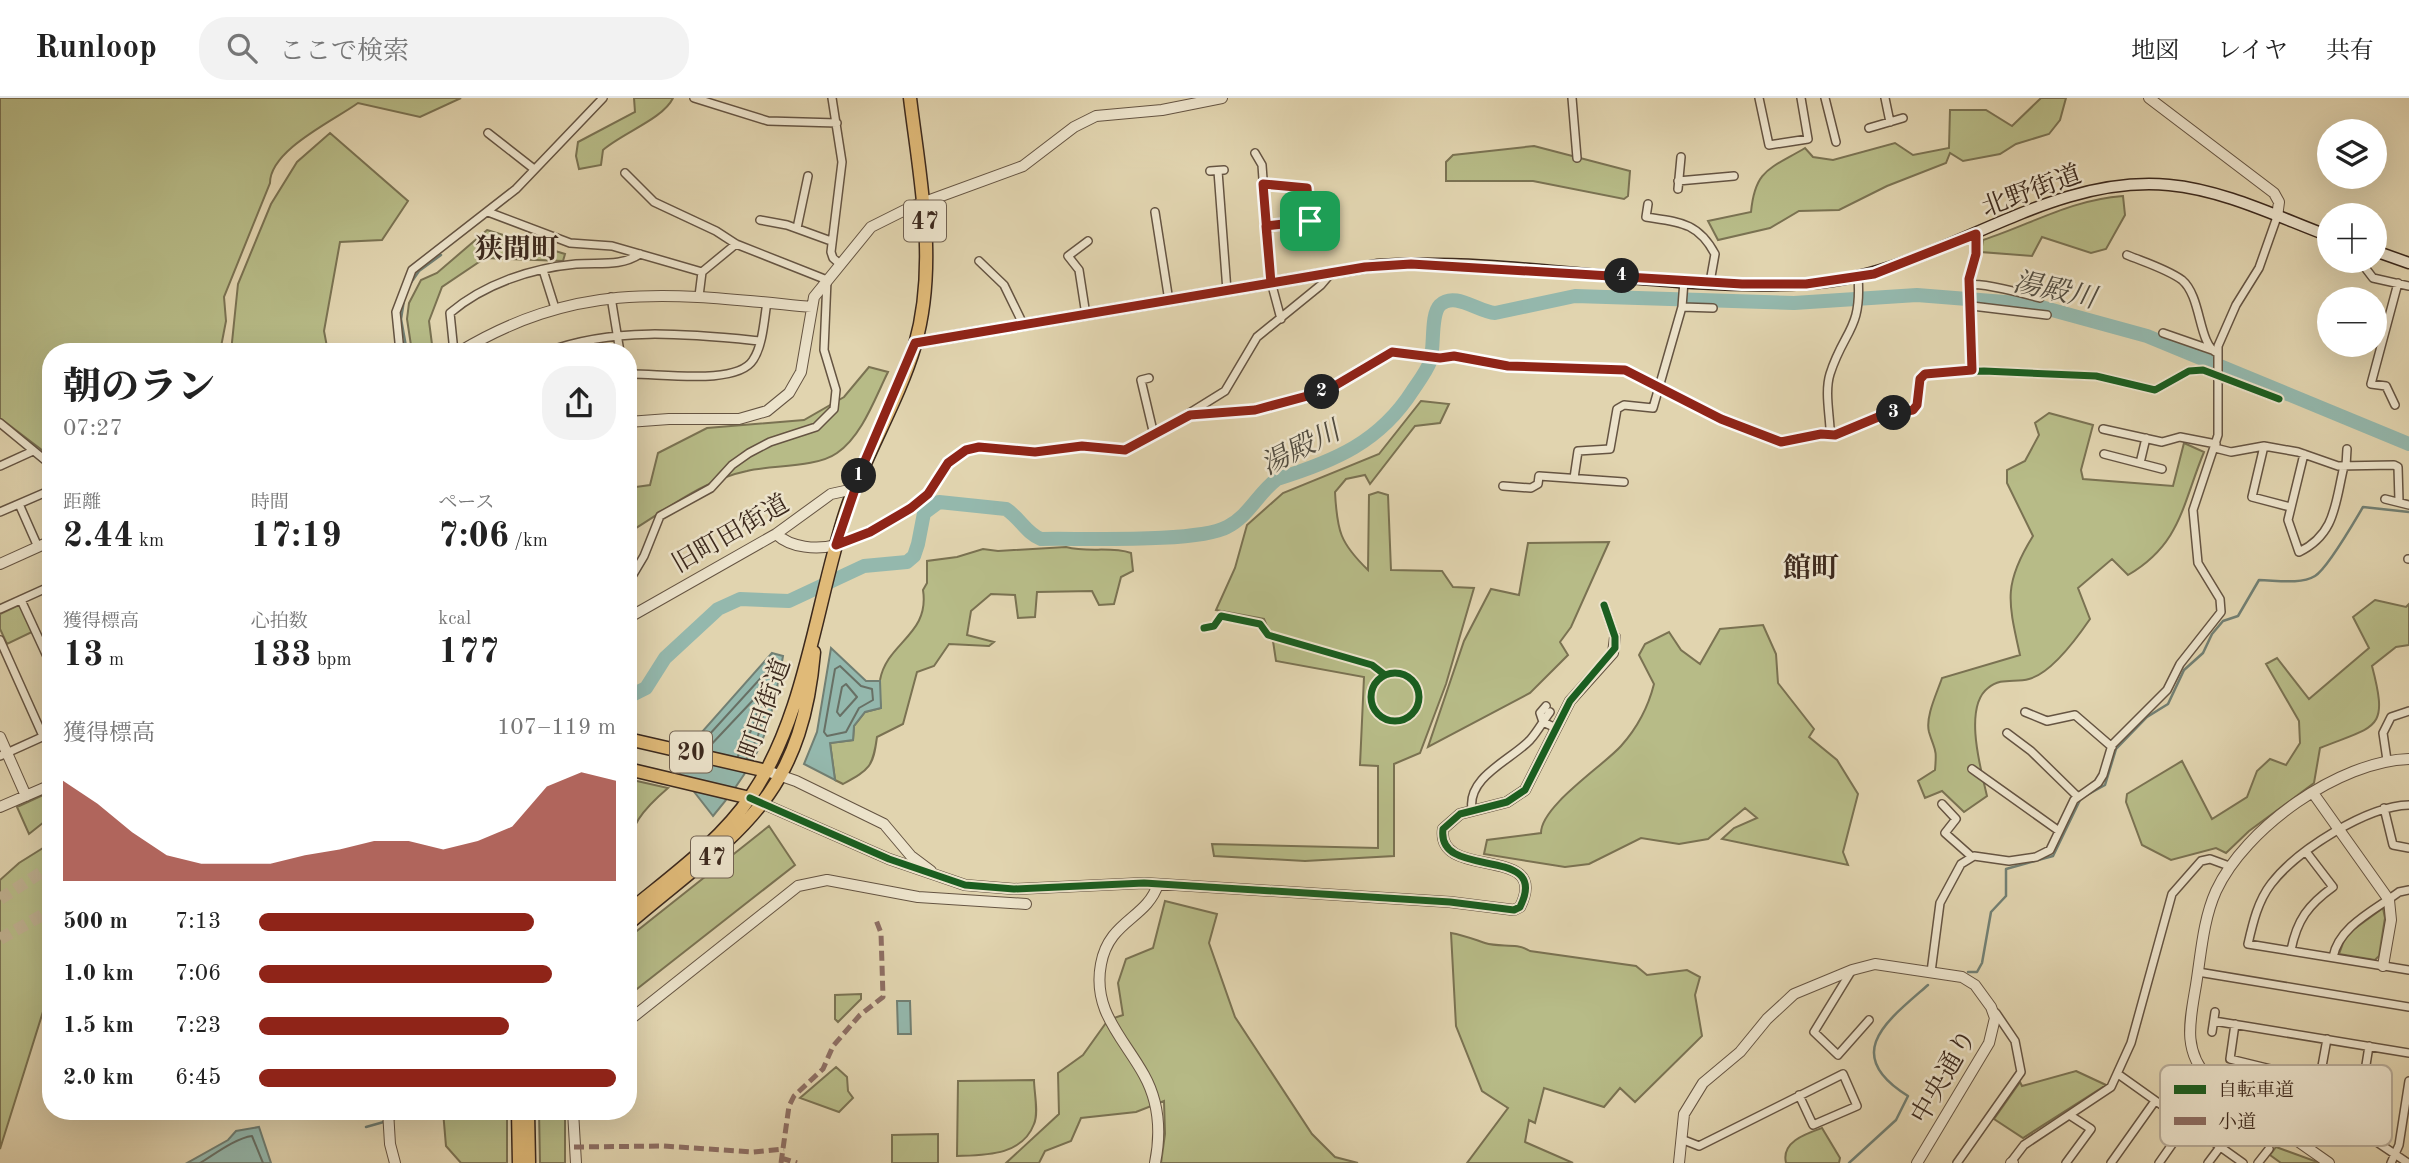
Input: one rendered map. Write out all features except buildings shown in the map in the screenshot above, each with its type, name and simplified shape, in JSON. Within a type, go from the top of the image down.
[{"type":"main road","name":"47","points":[[836,545],[854,489],[915,343],[927,276],[923,203],[910,98]]},
{"type":"main road","name":"北野街道","points":[[915,343],[1024,327],[1378,265],[1421,264],[1684,286],[1710,282],[1794,285],[1858,277],[1892,268],[2074,195],[2130,184],[2169,185],[2205,191],[2317,232]]},
{"type":"main road","points":[[2387,255],[2409,263]]},
{"type":"main road","name":"町田街道","points":[[637,904],[719,833],[750,798],[761,769],[786,726],[816,631],[836,545]]},
{"type":"main road","name":"町田街道","points":[[637,917],[714,855],[764,803],[781,775],[802,721],[812,677],[816,631]]},
{"type":"main road","name":"20","points":[[637,741],[761,769]]},
{"type":"main road","name":"20","points":[[637,771],[750,798]]},
{"type":"main road","points":[[518,1120],[519,1163]]},
{"type":"main road","points":[[528,1120],[529,1163]]},
{"type":"street","points":[[399,343],[396,312],[412,270],[488,212],[603,98]]},
{"type":"street","points":[[694,98],[768,121],[837,123]]},
{"type":"street","points":[[832,98],[842,162],[831,241],[833,258],[840,264]]},
{"type":"street","points":[[637,422],[739,419],[773,408],[789,393],[801,372],[814,297],[871,227],[923,203],[1023,166],[1074,127],[1096,116],[1162,110],[1222,98]]},
{"type":"street","points":[[1572,98],[1577,158]]},
{"type":"street","points":[[1759,98],[1769,145],[1808,139],[1801,98]]},
{"type":"street","points":[[1825,98],[1836,142]]},
{"type":"street","points":[[1885,98],[1889,122]]},
{"type":"street","points":[[2149,98],[2274,192],[2278,202],[2277,217],[2259,268],[2236,304],[2215,353]]},
{"type":"street","points":[[1869,128],[1903,118]]},
{"type":"street","points":[[488,133],[534,169]]},
{"type":"street","points":[[1255,153],[1262,165],[1271,283],[1281,319]]},
{"type":"street","points":[[1681,157],[1678,185],[1734,176]]},
{"type":"street","points":[[1217,171],[1227,291]]},
{"type":"street","points":[[625,173],[654,202],[716,231],[736,244],[827,280]]},
{"type":"street","points":[[797,228],[808,176]]},
{"type":"street","points":[[1263,184],[1307,188],[1310,221],[1266,226]]},
{"type":"street","points":[[1648,204],[1646,216],[1689,224],[1703,236],[1715,254],[1710,282]]},
{"type":"street","points":[[488,212],[574,244],[603,244],[702,272]]},
{"type":"street","points":[[1155,212],[1169,301]]},
{"type":"street","points":[[760,220],[797,228],[831,241]]},
{"type":"street","points":[[1972,370],[1970,287],[1976,234]]},
{"type":"street","points":[[1086,315],[1079,270],[1068,257],[1088,242]]},
{"type":"street","points":[[699,296],[702,272],[736,244]]},
{"type":"street","points":[[454,343],[449,316],[452,311],[501,283],[543,270],[579,264],[622,263],[640,254]]},
{"type":"street","points":[[1931,972],[1940,904],[1961,864],[1972,857],[1986,856],[2009,862],[2044,855],[2051,848],[2077,796],[2098,783],[2112,747],[2167,690],[2182,661],[2221,612],[2220,599],[2198,564],[2193,515],[2216,446],[2220,408],[2219,373],[2215,353],[2199,307],[2183,281],[2127,255]]},
{"type":"street","points":[[979,261],[1004,285],[1024,327]]},
{"type":"street","points":[[543,270],[555,308]]},
{"type":"street","points":[[776,534],[783,540],[803,546],[836,545],[870,532],[911,508],[928,494],[948,463],[966,450],[979,447],[1035,452],[1082,446],[1125,450],[1190,415],[1225,391],[1253,341],[1332,272]]},
{"type":"street","points":[[2369,273],[2373,278],[2409,286]]},
{"type":"street","points":[[1835,435],[1830,428],[1829,377],[1844,341],[1855,325],[1860,305],[1858,277]]},
{"type":"street","points":[[637,568],[660,516],[711,488],[732,465],[749,453],[770,442],[816,427],[834,409],[836,390],[824,350],[827,280]]},
{"type":"street","points":[[2395,405],[2386,386],[2371,384],[2398,283]]},
{"type":"street","points":[[1970,287],[1989,285],[1998,290],[2040,298]]},
{"type":"street","points":[[1574,478],[1578,451],[1610,449],[1614,413],[1624,405],[1653,408],[1682,306],[1684,286]]},
{"type":"street","points":[[473,343],[514,322],[555,308],[647,293],[812,307]]},
{"type":"street","points":[[611,297],[619,343]]},
{"type":"street","points":[[637,374],[729,376],[753,361],[760,341],[767,302]]},
{"type":"street","points":[[1971,305],[2047,315]]},
{"type":"street","points":[[1682,306],[1713,308]]},
{"type":"street","points":[[586,343],[618,336],[668,333],[760,341]]},
{"type":"street","points":[[2163,333],[2215,353]]},
{"type":"street","points":[[1190,415],[1255,410],[1296,401],[1326,391],[1392,352],[1440,358],[1454,356],[1508,366],[1619,369],[1660,386],[1721,419],[1777,441],[1835,435],[1883,415],[1913,410],[1917,405],[1920,379],[1925,374],[1972,370],[2096,376],[2150,390],[2161,388],[2189,371],[2203,370],[2219,373],[2279,399]]},
{"type":"street","points":[[1149,378],[1141,380],[1154,435]]},
{"type":"street","points":[[0,423],[42,458]]},
{"type":"street","points":[[2103,429],[2162,442],[2180,437],[2231,452],[2264,446],[2304,454],[2329,464],[2397,466],[2399,501]]},
{"type":"street","points":[[2140,463],[2146,438]]},
{"type":"street","points":[[2264,446],[2252,497],[2290,507]]},
{"type":"street","points":[[2304,454],[2288,520],[2299,552],[2317,542],[2328,529],[2347,449]]},
{"type":"street","points":[[0,466],[33,451]]},
{"type":"street","points":[[2104,454],[2162,469]]},
{"type":"street","points":[[1503,486],[1531,488],[1538,484],[1539,476],[1624,482]]},
{"type":"street","name":"旧町田街道","points":[[637,613],[776,534],[831,494],[854,489]]},
{"type":"street","points":[[0,512],[42,494]]},
{"type":"street","points":[[2385,499],[2409,505]]},
{"type":"street","points":[[19,504],[38,547]]},
{"type":"street","points":[[0,564],[42,545]]},
{"type":"street","points":[[0,609],[42,590]]},
{"type":"street","points":[[21,600],[42,646]]},
{"type":"street","points":[[750,798],[889,859],[940,878],[965,884],[1014,889],[1158,884],[1450,902],[1514,910],[1520,907],[1525,894],[1519,873],[1507,866],[1480,863],[1455,855],[1444,846],[1443,830],[1460,814],[1507,802],[1525,790],[1570,701],[1613,653],[1615,637],[1604,605]]},
{"type":"street","points":[[0,640],[42,725]]},
{"type":"street","points":[[1472,809],[1471,797],[1478,784],[1531,739],[1548,709]]},
{"type":"street","points":[[2387,760],[2383,733],[2391,717],[2409,711]]},
{"type":"street","points":[[2025,712],[2047,721],[2075,715],[2112,747]]},
{"type":"street","points":[[1543,722],[1556,728]]},
{"type":"street","points":[[2007,733],[2031,751],[2077,796]]},
{"type":"street","points":[[0,737],[3,754],[26,796]]},
{"type":"street","points":[[3,754],[42,737]]},
{"type":"street","points":[[2198,1065],[2190,1049],[2189,1029],[2210,908],[2229,866],[2260,831],[2347,772],[2387,760],[2409,759]]},
{"type":"street","points":[[761,769],[781,775],[884,824],[911,856],[940,878]]},
{"type":"street","points":[[1972,769],[2059,831]]},
{"type":"street","points":[[0,807],[42,789]]},
{"type":"street","points":[[2313,793],[2389,900],[2391,920],[2383,965]]},
{"type":"street","points":[[1942,804],[1956,819],[1945,833],[1972,857]]},
{"type":"street","points":[[2409,805],[2367,813],[2339,830],[2278,876],[2264,894],[2253,921],[2248,944],[2409,970]]},
{"type":"street","points":[[2384,808],[2393,845],[2409,848]]},
{"type":"street","points":[[2291,950],[2301,916],[2314,901],[2333,887],[2307,853]]},
{"type":"street","points":[[2012,1163],[2024,1145],[2105,1094],[2118,1074],[2131,1043],[2172,894],[2201,861],[2210,859],[2229,866]]},
{"type":"street","points":[[637,1014],[798,886],[812,880],[827,880],[918,897],[1026,904]]},
{"type":"street","points":[[1155,1163],[1158,1126],[1150,1088],[1108,1020],[1098,992],[1100,968],[1108,940],[1152,897],[1158,884]]},
{"type":"street","points":[[2333,957],[2335,944],[2343,933],[2389,900],[2409,890]]},
{"type":"street","points":[[1679,1163],[1686,1109],[1698,1088],[1740,1052],[1767,1018],[1800,990],[1875,964],[1956,975],[1970,981],[2015,1041],[2021,1072],[1958,1163]]},
{"type":"street","points":[[1852,970],[1814,1032],[1838,1055],[1868,1020]]},
{"type":"street","points":[[2198,972],[2409,1007]]},
{"type":"street","name":"中央通り","points":[[1917,1163],[1992,1038],[1995,1021],[1991,1007]]},
{"type":"street","points":[[2212,1032],[2214,1016],[2235,1024],[2409,1052]]},
{"type":"street","points":[[2235,1024],[2230,1059],[2255,1065]]},
{"type":"street","points":[[2322,1065],[2327,1039]]},
{"type":"street","points":[[2367,1065],[2370,1046]]},
{"type":"street","points":[[1681,1139],[1699,1146],[1799,1096],[1843,1074],[1857,1106],[1813,1125],[1799,1096]]},
{"type":"street","points":[[2118,1074],[2160,1104]]},
{"type":"street","points":[[2391,1163],[2409,1081]]},
{"type":"street","points":[[2111,1163],[2155,1101]]},
{"type":"street","points":[[2066,1163],[2091,1129],[2071,1116]]},
{"type":"street","points":[[388,1120],[395,1163]]},
{"type":"street","points":[[574,1120],[576,1163]]},
{"type":"street","points":[[2159,1163],[2171,1146]]},
{"type":"street","points":[[2305,1146],[2329,1163]]},
{"type":"street","points":[[2383,1146],[2408,1163]]},
{"type":"street","points":[[2208,1163],[2220,1147],[2243,1163]]},
{"type":"street","points":[[2258,1163],[2269,1149]]},
{"type":"green space","points":[[0,98],[461,98],[420,117],[358,103],[305,137],[280,159],[224,297],[226,321],[222,343],[42,343],[42,450],[0,418]]},
{"type":"green space","points":[[634,98],[673,98],[661,113],[603,150],[601,165],[579,169],[576,156],[578,142],[635,112]]},
{"type":"green space","points":[[2041,98],[2066,98],[2060,120],[2049,134],[2016,144],[2000,154],[1963,161],[1950,153],[1946,163],[1887,186],[1839,210],[1799,211],[1770,228],[1718,240],[1708,221],[1751,212],[1756,187],[1766,172],[1805,148],[1813,157],[1833,160],[1895,143],[1913,155],[1949,148],[1950,110],[1986,110],[2012,126]]},
{"type":"green space","points":[[330,133],[408,201],[382,240],[340,242],[324,331],[326,343],[232,343],[238,284],[271,204],[297,162]]},
{"type":"green space","points":[[1534,146],[1630,171],[1628,196],[1624,199],[1533,181],[1446,181],[1446,162],[1453,155]]},
{"type":"green space","points":[[2123,196],[2125,215],[2106,249],[2091,253],[2042,237],[2032,256],[1981,252],[1983,240],[2068,207]]},
{"type":"green space","points":[[487,230],[565,254],[563,261],[485,258],[442,287],[429,321],[432,343],[411,343],[407,319],[409,303],[421,280],[437,273]]},
{"type":"green space","points":[[869,367],[888,372],[861,427],[837,453],[806,464],[757,469],[731,475],[685,497],[637,527],[637,487],[650,485],[658,453],[707,428],[804,420],[844,397]]},
{"type":"green space","points":[[1421,401],[1449,404],[1440,423],[1415,426],[1370,484],[1365,475],[1346,479],[1335,492],[1342,536],[1351,552],[1368,570],[1369,495],[1378,492],[1388,495],[1391,570],[1442,571],[1453,587],[1474,588],[1446,684],[1420,753],[1394,764],[1394,856],[1305,861],[1214,856],[1212,844],[1378,848],[1378,766],[1360,765],[1364,677],[1276,661],[1273,641],[1264,619],[1216,610],[1235,568],[1247,525],[1283,493],[1379,454]]},
{"type":"green space","points":[[2049,413],[2093,425],[2081,470],[2083,479],[2173,486],[2184,443],[2204,452],[2178,522],[2159,550],[2128,575],[2112,559],[2078,588],[2090,619],[2063,654],[2038,675],[2024,680],[1998,683],[1988,688],[1981,697],[1976,709],[1975,724],[1987,796],[1964,812],[1942,791],[1925,798],[1918,781],[1935,770],[1936,753],[1928,726],[1930,712],[1942,678],[2020,655],[2011,593],[2017,567],[2033,536],[2007,483],[2007,470],[2025,461],[2039,435],[2035,423]]},
{"type":"green space","points":[[1609,542],[1571,627],[1560,642],[1568,655],[1530,693],[1428,747],[1464,641],[1491,589],[1519,595],[1528,543]]},
{"type":"green space","points":[[1066,547],[1131,553],[1133,571],[1121,577],[1114,604],[1099,605],[1092,591],[1037,592],[1035,617],[1018,618],[1015,595],[991,594],[971,611],[967,635],[994,642],[989,646],[949,644],[934,666],[917,672],[903,724],[877,737],[869,766],[843,784],[835,780],[830,743],[853,740],[854,726],[865,712],[881,708],[879,683],[884,667],[920,618],[923,590],[927,583],[927,561],[957,557],[983,549],[998,551]]},
{"type":"green space","points":[[2375,600],[2406,607],[2409,604],[2409,645],[2396,647],[2372,666],[2379,703],[2374,723],[2355,735],[2320,748],[2314,783],[2249,831],[2226,853],[2216,848],[2171,860],[2142,845],[2126,802],[2127,794],[2182,761],[2212,819],[2247,797],[2257,771],[2270,759],[2286,765],[2300,743],[2299,721],[2266,664],[2277,658],[2309,699],[2369,648],[2353,617]]},
{"type":"green space","points":[[21,604],[34,631],[7,644],[0,629],[0,614]]},
{"type":"green space","points":[[1763,625],[1776,654],[1778,683],[1814,729],[1809,737],[1837,760],[1858,794],[1843,852],[1848,865],[1722,839],[1734,828],[1757,818],[1745,808],[1708,839],[1679,844],[1641,838],[1589,864],[1565,867],[1484,854],[1487,840],[1541,833],[1551,811],[1627,739],[1642,717],[1654,684],[1639,655],[1645,644],[1669,632],[1681,650],[1700,664],[1720,629]]},
{"type":"green space","points":[[637,781],[668,788],[652,802],[637,823]]},
{"type":"green space","points":[[42,795],[42,824],[29,834],[17,807]]},
{"type":"green space","points":[[769,826],[795,865],[637,989],[637,931]]},
{"type":"green space","points":[[42,849],[42,1015],[0,1149],[0,880],[19,863]]},
{"type":"green space","points":[[1165,901],[1217,914],[1209,943],[1235,1017],[1312,1134],[1335,1157],[1358,1163],[1161,1163],[1165,1134],[1164,1101],[1136,1112],[1081,1118],[1071,1141],[1045,1151],[1039,1163],[1006,1163],[1059,1114],[1058,1073],[1083,1055],[1108,1020],[1123,1015],[1118,983],[1126,959],[1153,948]]},
{"type":"green space","points":[[2383,908],[2385,918],[2379,956],[2375,960],[2339,954],[2346,935]]},
{"type":"green space","points":[[1451,933],[1530,951],[1636,966],[1647,975],[1687,970],[1700,977],[1695,995],[1702,1036],[1635,1102],[1620,1088],[1604,1107],[1544,1088],[1535,1123],[1529,1120],[1525,1142],[1573,1163],[1467,1163],[1508,1108],[1482,1091],[1456,1026]]},
{"type":"green space","points":[[861,994],[861,999],[838,1022],[835,1019],[835,995]]},
{"type":"green space","points":[[836,1067],[847,1077],[848,1091],[853,1098],[839,1112],[800,1098]]},
{"type":"green space","points":[[2076,1071],[2106,1085],[2023,1138],[1994,1119],[2020,1082],[2022,1086]]},
{"type":"green space","points":[[1034,1080],[1034,1124],[1021,1142],[1002,1152],[957,1156],[958,1081]]},
{"type":"green space","points":[[444,1120],[507,1120],[507,1163],[461,1163],[446,1146]]},
{"type":"green space","points":[[539,1120],[565,1120],[565,1163],[540,1163]]},
{"type":"green space","points":[[1822,1128],[1840,1158],[1839,1163],[1786,1163],[1785,1156],[1791,1144]]},
{"type":"green space","points":[[938,1134],[938,1163],[892,1163],[892,1135]]},
{"type":"green space","points":[[2276,1147],[2320,1163],[2281,1163],[2270,1155]]},
{"type":"water","points":[[831,648],[866,681],[880,681],[881,708],[865,712],[854,726],[853,740],[830,743],[835,780],[804,764],[817,732]]},
{"type":"water","points":[[772,653],[783,656],[762,742],[743,777],[713,816],[678,771],[686,750]]},
{"type":"water","points":[[897,1001],[910,1001],[911,1034],[898,1034]]},
{"type":"water","points":[[259,1127],[271,1163],[187,1163],[228,1140],[236,1131]]},
{"type":"waterway","points":[[410,284],[419,271],[441,255]]},
{"type":"waterway","name":"湯殿川","points":[[637,692],[646,688],[665,658],[718,609],[740,599],[789,601],[864,566],[907,562],[914,556],[924,513],[939,502],[1006,509],[1041,539],[1166,538],[1212,532],[1227,527],[1241,517],[1277,479],[1337,457],[1371,436],[1386,423],[1400,408],[1430,362],[1437,310],[1446,301],[1453,300],[1495,313],[1575,296],[1794,303],[1917,295],[2030,304],[2147,336],[2409,444]]},
{"type":"waterway","points":[[404,300],[401,319],[405,343]]},
{"type":"waterway","points":[[2085,796],[2105,785],[2116,749],[2147,717],[2168,704],[2184,670],[2203,653],[2212,634],[2223,621],[2238,616],[2259,580],[2295,581],[2315,576],[2334,555],[2363,507],[2409,512]]},
{"type":"waterway","points":[[1968,972],[1977,972],[1982,963],[1991,912],[2006,896],[2006,869],[2053,856],[2080,800]]},
{"type":"waterway","points":[[1849,1163],[1896,1120],[1908,1096],[1888,1081],[1877,1066],[1874,1052],[1877,1038],[1886,1024],[1928,985]]},
{"type":"waterway","name":"湯殿川","points":[[366,1127],[391,1120]]},
{"type":"tunnel","points":[[0,899],[42,872]]},
{"type":"tunnel","points":[[0,939],[42,915]]},
{"type":"marked path","points":[[781,1163],[789,1106],[794,1096],[823,1069],[833,1046],[860,1015],[883,997],[881,933],[876,920]]},
{"type":"marked path","points":[[574,1147],[663,1146],[753,1152],[784,1149]]},
{"type":"marked path","points":[[781,1158],[797,1163]]},
{"type":"cycle path","points":[[1190,415],[1255,409],[1296,401],[1326,391],[1392,352],[1440,358],[1454,356],[1508,366],[1625,370],[1721,419],[1781,442],[1821,434],[1835,435],[1883,415],[1913,410],[1917,405],[1920,379],[1929,373],[1984,371],[2096,376],[2155,390],[2189,371],[2203,370],[2279,399]]},
{"type":"cycle path","points":[[750,798],[889,859],[965,885],[1014,889],[1144,883],[1450,902],[1514,910],[1520,907],[1526,887],[1520,875],[1508,868],[1457,855],[1446,845],[1443,829],[1460,814],[1507,802],[1525,790],[1570,701],[1615,648],[1615,637],[1604,605]]},
{"type":"cycle path","points":[[1204,628],[1214,626],[1221,616],[1260,624],[1268,635],[1372,665],[1385,675]]},
{"type":"cycle path","points":[[1395,673],[1412,680],[1419,697],[1412,714],[1395,721],[1378,714],[1371,697],[1378,680],[1395,673]]},
{"type":"district","name":"狭間町","points":[[517,248]]},
{"type":"district","name":"館町","points":[[1811,567]]},
{"type":"route","points":[[1310,221],[1266,226],[1271,283],[995,332],[915,343],[902,380],[864,463],[836,545],[860,537],[899,517],[928,494],[948,463],[960,452],[979,447],[1035,452],[1082,446],[1125,450],[1190,415],[1255,410],[1326,391],[1392,352],[1440,358],[1454,356],[1508,366],[1625,370],[1721,419],[1781,442],[1821,434],[1835,435],[1883,415],[1909,412],[1917,405],[1920,379],[1925,374],[1972,370],[1972,306],[1969,279],[1976,254],[1976,234],[1874,274],[1806,284],[1742,284],[1411,264],[1378,265],[1271,283],[1268,256],[1263,184],[1307,188],[1310,221]]}]
